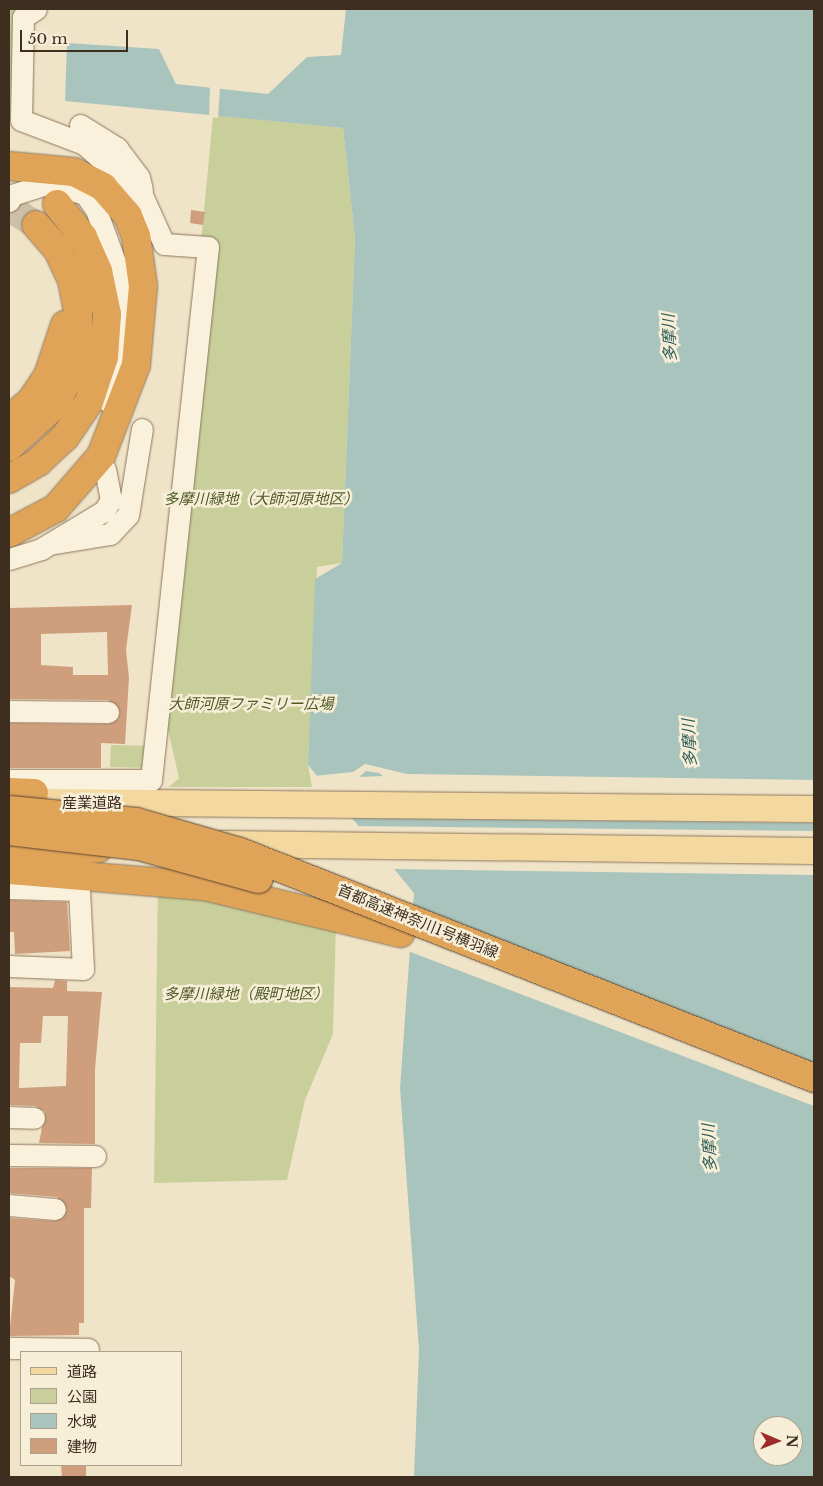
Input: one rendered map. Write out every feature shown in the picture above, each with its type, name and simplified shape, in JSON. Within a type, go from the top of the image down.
[{"type":"highway","points":[[9,166],[74,172],[103,187],[128,216],[136,236],[143,286],[136,365],[101,456],[56,508],[9,533]]},
{"type":"highway","points":[[9,479],[38,462],[65,437],[89,402],[104,357],[107,314],[98,271],[83,237],[56,204]]},
{"type":"highway","points":[[9,420],[44,382],[64,330],[65,304],[59,278],[32,229],[58,250],[72,280],[78,312],[78,346],[70,376],[55,405],[9,447]]},
{"type":"highway","points":[[9,792],[60,796],[132,811],[240,852]]},
{"type":"highway","name":"首都高速神奈川1号横羽線","points":[[9,810],[136,822],[240,852],[814,1078]]},
{"type":"highway","name":"首都高速神奈川1号横羽線","points":[[9,831],[170,848],[400,934],[814,1096]]},
{"type":"highway","points":[[9,856],[114,848],[170,848]]},
{"type":"highway","points":[[9,870],[204,886],[400,934]]},
{"type":"main road","name":"産業道路","points":[[9,802],[814,808]]},
{"type":"main road","points":[[9,844],[170,848],[814,851]]},
{"type":"street","points":[[36,9],[23,17],[21,120],[84,144],[142,195]]},
{"type":"street","points":[[9,780],[151,780],[208,247],[164,244],[142,195],[139,177],[117,148],[80,125]]},
{"type":"street","points":[[10,196],[37,184],[65,185],[85,194],[105,231],[119,273],[125,324],[117,378],[96,434]]},
{"type":"street","points":[[9,558],[49,544],[110,534],[128,515],[142,430]]},
{"type":"street","points":[[49,544],[104,511],[111,500],[106,470]]},
{"type":"street","points":[[9,711],[108,712]]},
{"type":"street","points":[[9,888],[79,890],[83,969],[9,966]]},
{"type":"street","points":[[9,1118],[34,1118]]},
{"type":"street","points":[[9,1155],[95,1156]]},
{"type":"street","points":[[9,1205],[55,1210]]},
{"type":"street","points":[[9,1348],[88,1349]]},
{"type":"green space","points":[[9,9],[15,9],[11,121],[9,121]]},
{"type":"green space","name":"多摩川緑地（大師河原地区）","points":[[213,115],[343,128],[355,238],[342,563],[317,567],[308,765],[312,787],[169,787],[179,778],[159,691]]},
{"type":"green space","points":[[111,745],[159,746],[157,768],[110,767]]},
{"type":"green space","name":"多摩川緑地（殿町地区）","points":[[158,879],[336,925],[333,1034],[305,1100],[287,1180],[154,1183]]},
{"type":"water","name":"多摩川","points":[[346,9],[814,9],[814,1477],[414,1477],[419,1350],[400,1088],[414,893],[308,765],[315,579],[342,563],[355,238],[343,128],[65,101],[67,43],[159,49],[176,84],[268,94],[307,57],[341,55]]},
{"type":"pier","points":[[210,85],[220,87],[218,118],[209,117]]},
{"type":"pier","points":[[365,764],[407,774],[814,780],[814,823],[349,818],[314,776],[353,772]],"holes":[[[366,771],[379,773],[383,776],[359,777]]]},
{"type":"pier","points":[[355,826],[814,831],[814,875],[392,869]]},
{"type":"pier","points":[[411,909],[814,1069],[814,1106],[408,951]]},
{"type":"building","points":[[191,210],[205,212],[203,225],[190,223]]},
{"type":"building","points":[[132,605],[126,650],[129,678],[125,744],[101,743],[101,768],[9,768],[9,723],[108,724],[118,719],[120,712],[108,700],[9,699],[9,608]],"holes":[[[107,632],[108,675],[73,675],[73,667],[41,665],[41,634]]]},
{"type":"building","points":[[9,900],[67,902],[70,951],[15,954],[14,932],[9,932]]},
{"type":"building","points":[[55,980],[67,981],[67,991],[102,992],[95,1069],[95,1144],[39,1143],[45,1112],[35,1106],[9,1105],[9,987],[53,988]],"holes":[[[43,1016],[68,1016],[66,1086],[19,1088],[20,1043],[41,1043]]]},
{"type":"building","points":[[9,1168],[92,1168],[91,1208],[84,1208],[84,1323],[79,1323],[79,1335],[9,1336],[15,1280],[9,1276],[9,1218],[54,1221],[67,1210],[57,1197],[9,1193]]},
{"type":"building","points":[[61,1466],[86,1466],[86,1477],[62,1477]]},
{"type":"tunnel","points":[[9,208],[36,225]]},
{"type":"park label","name":"大師河原ファミリー広場","points":[[251,704]]}]
